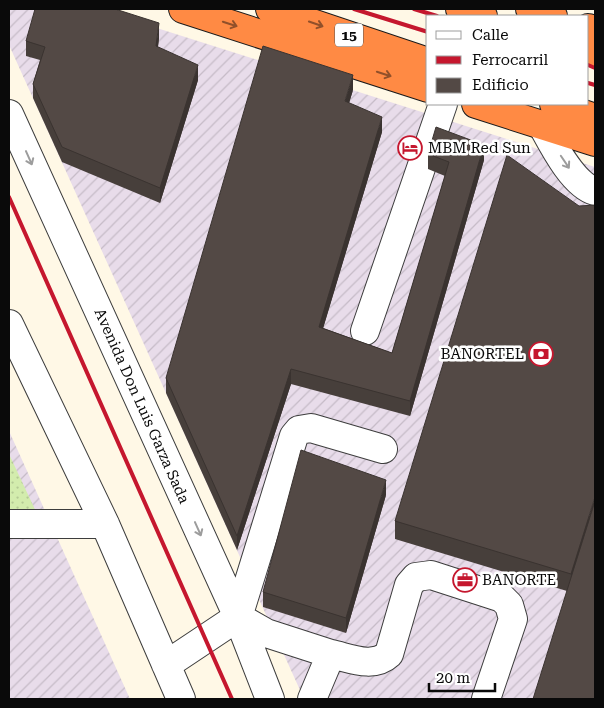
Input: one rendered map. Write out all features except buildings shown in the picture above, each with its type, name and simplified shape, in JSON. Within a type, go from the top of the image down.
[{"type":"highway","points":[[183,9],[426,87]]},
{"type":"highway","name":"15","points":[[270,9],[426,61]]},
{"type":"highway","points":[[460,9],[480,15]]},
{"type":"highway","points":[[530,9],[550,15]]},
{"type":"highway","points":[[483,105],[548,115],[595,118]]},
{"type":"highway","points":[[548,115],[595,142]]},
{"type":"street","points":[[365,331],[443,105]]},
{"type":"street","name":"Avenida Don Luis Garza Sada","points":[[9,114],[238,617],[270,699]]},
{"type":"street","points":[[548,115],[578,182],[588,189],[595,191]]},
{"type":"street","points":[[9,324],[105,524],[181,699]]},
{"type":"street","points":[[166,664],[238,617],[296,432],[303,428],[311,428],[383,449]]},
{"type":"street","points":[[9,524],[105,524]]},
{"type":"street","points":[[238,617],[266,633],[331,654],[371,662],[384,659],[389,654],[409,585],[416,577],[431,575],[502,598],[509,605],[513,619],[486,699]]},
{"type":"street","points":[[312,699],[331,654]]},
{"type":"shaded area","points":[[9,9],[97,9],[595,167],[595,699],[304,699],[9,45]]},
{"type":"shaded area","points":[[9,431],[130,699],[9,699]]},
{"type":"green space","points":[[9,454],[46,533],[9,532]]},
{"type":"railway","points":[[354,9],[426,31]]},
{"type":"railway","points":[[414,9],[434,15]]},
{"type":"railway","points":[[589,65],[595,68]]},
{"type":"railway","points":[[589,83],[595,85]]},
{"type":"railway","points":[[9,197],[232,699]]},
{"type":"place","name":"MBM Red Sun","points":[[410,148]]},
{"type":"place","name":"BANORTEL","points":[[541,354]]},
{"type":"place","name":"BANORTE","points":[[465,580]]}]
